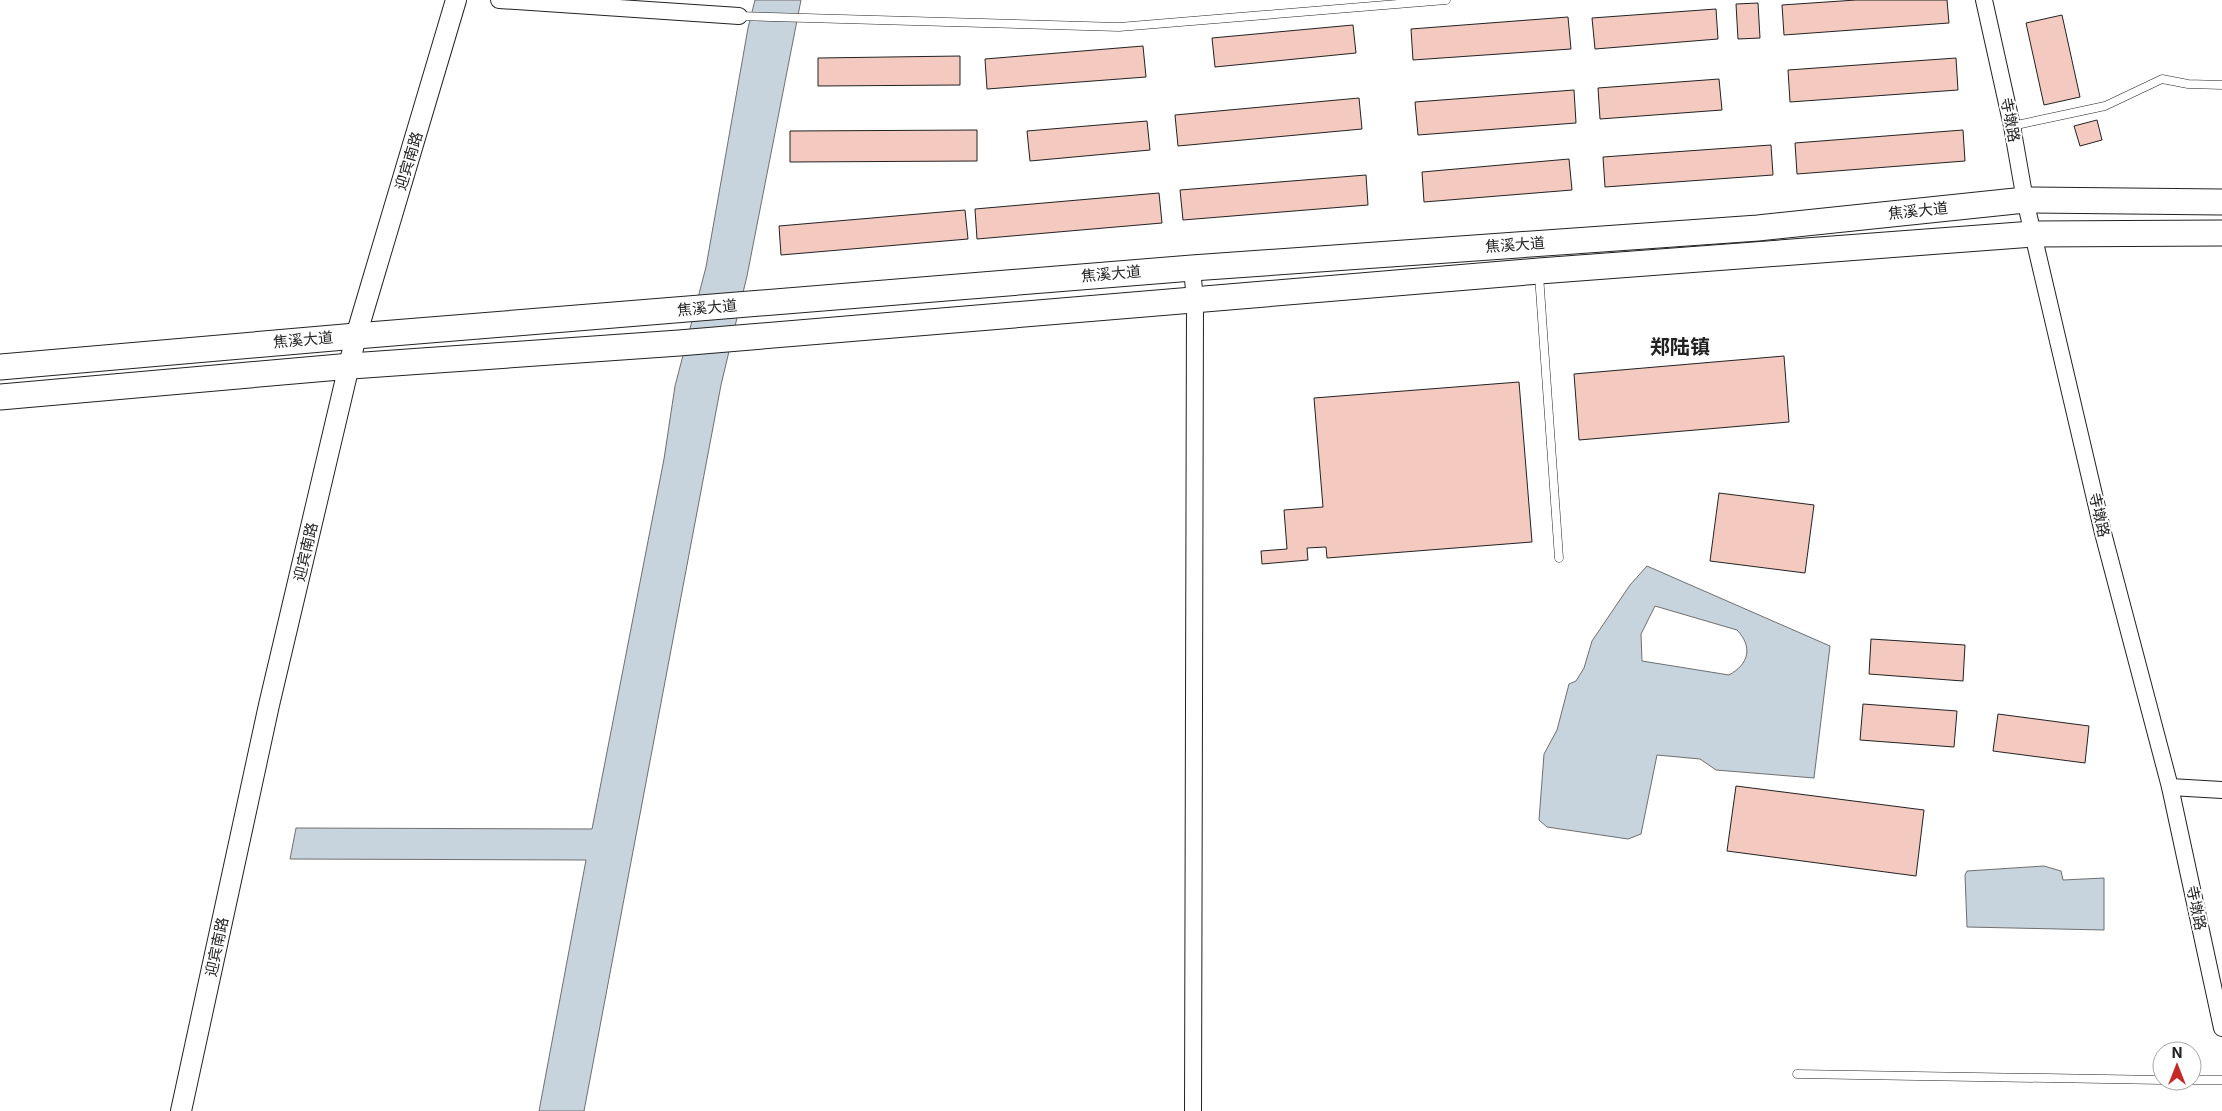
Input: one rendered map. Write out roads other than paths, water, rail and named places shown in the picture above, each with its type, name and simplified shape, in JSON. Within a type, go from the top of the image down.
[{"type":"main road","name":"焦溪大道","points":[[0,367],[1192,268],[1758,228],[2025,200],[2222,202]]},
{"type":"main road","name":"焦溪大道","points":[[0,397],[351,366],[678,343],[1539,271],[2033,234],[2222,234]]},
{"type":"street","name":"迎宾南路","points":[[181,1111],[269,704],[351,366],[356,336],[456,0]]},
{"type":"street","points":[[499,0],[739,16]]},
{"type":"street","name":"寺墩路","points":[[1984,0],[2012,126],[2025,200],[2103,533],[2170,787],[2222,1028]]},
{"type":"street","points":[[1192,268],[1195,301],[1193,1111]]},
{"type":"street","points":[[2170,787],[2222,790]]},
{"type":"lane","points":[[739,16],[1119,27],[1446,0]]},
{"type":"lane","points":[[2012,126],[2105,106],[2162,79],[2188,84],[2222,86]]},
{"type":"lane","points":[[1539,271],[1559,558]]},
{"type":"lane","points":[[1797,1074],[2152,1080]]},
{"type":"lane","points":[[2202,1080],[2222,1080]]},
{"type":"district","name":"郑陆镇","points":[[1680,347]]}]
